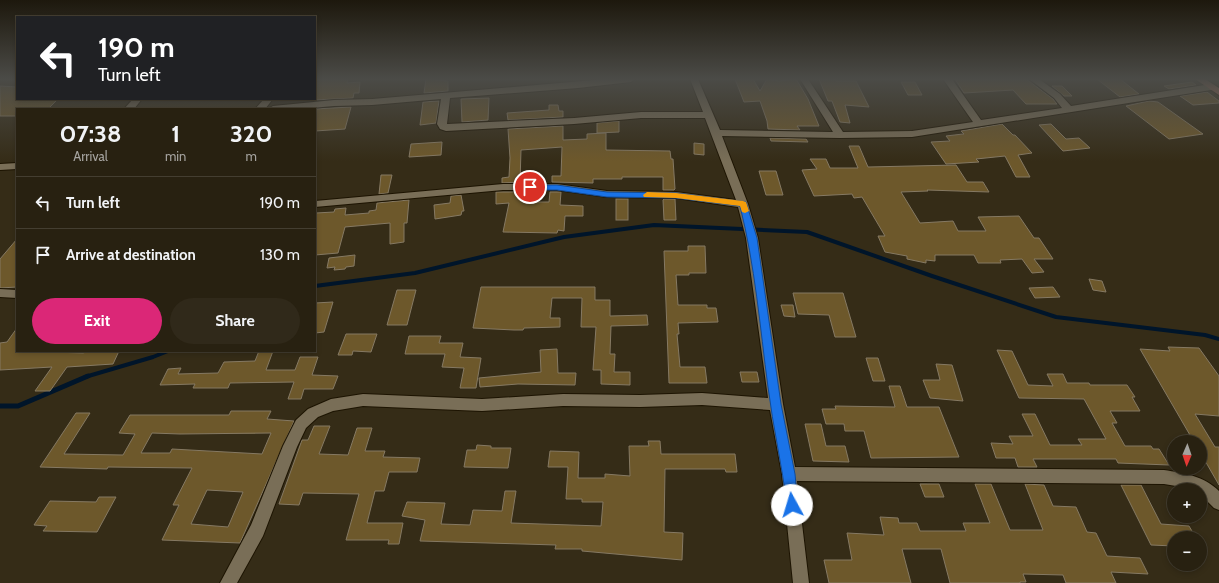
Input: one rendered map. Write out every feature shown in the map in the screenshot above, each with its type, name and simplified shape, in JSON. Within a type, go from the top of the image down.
[{"type":"street","points":[[285,108],[308,106]]},
{"type":"street","points":[[444,106],[442,124],[443,127],[446,128],[574,121],[640,115],[708,115]]},
{"type":"street","points":[[705,106],[717,133],[743,204],[752,238],[776,404],[789,474],[801,583]]},
{"type":"street","points":[[821,106],[840,135]]},
{"type":"street","points":[[967,106],[980,124]]},
{"type":"street","points":[[1066,106],[1069,110]]},
{"type":"street","points":[[717,133],[840,135],[912,134],[1097,106]]},
{"type":"street","points":[[0,167],[16,166]]},
{"type":"street","points":[[316,204],[503,187],[557,187],[607,194],[676,195],[743,204]]},
{"type":"street","points":[[0,293],[16,294]]},
{"type":"street","points":[[228,583],[257,530],[290,446],[301,424],[313,413],[331,405],[363,400],[482,405],[563,400],[640,401],[702,399],[776,404]]},
{"type":"street","points":[[789,474],[1164,477],[1187,481],[1202,486],[1215,496],[1219,503]]},
{"type":"building","points":[[0,106],[51,106],[49,108],[16,108],[16,116],[0,116]]},
{"type":"building","points":[[422,106],[438,106],[436,123],[420,125]]},
{"type":"building","points":[[461,106],[489,106],[488,120],[462,122]]},
{"type":"building","points":[[549,106],[558,106],[559,111],[563,111],[563,117],[508,120],[507,113],[549,110]]},
{"type":"building","points":[[762,106],[811,106],[819,126],[797,126],[800,130],[768,129]]},
{"type":"building","points":[[834,106],[845,106],[850,123],[840,122]]},
{"type":"building","points":[[1126,106],[1164,106],[1203,134],[1169,139]]},
{"type":"building","points":[[351,107],[345,129],[316,131],[316,109]]},
{"type":"building","points":[[619,121],[619,132],[597,133],[597,123]]},
{"type":"building","points":[[1002,124],[1032,153],[1018,155],[1030,177],[1016,177],[1005,156],[976,159],[979,162],[946,164],[931,142],[950,141],[946,136],[964,134],[961,131]]},
{"type":"building","points":[[1051,124],[1066,139],[1079,138],[1090,148],[1063,151],[1039,125]]},
{"type":"building","points":[[563,126],[563,140],[587,139],[587,134],[606,133],[606,150],[670,151],[671,159],[673,159],[675,189],[663,190],[663,177],[593,179],[593,183],[552,182],[552,176],[561,176],[562,147],[521,150],[520,182],[502,183],[502,178],[509,177],[510,158],[508,129]]},
{"type":"building","points":[[770,138],[806,139],[808,142],[771,141]]},
{"type":"building","points":[[442,142],[441,155],[409,157],[411,144]]},
{"type":"building","points":[[694,143],[704,144],[704,155],[694,154]]},
{"type":"building","points":[[849,146],[859,146],[868,167],[956,165],[967,182],[983,182],[989,192],[927,190],[928,191],[901,192],[920,223],[953,221],[958,231],[986,231],[978,217],[1019,216],[1034,238],[1039,238],[1053,259],[1034,259],[1044,272],[1032,273],[1022,259],[1000,260],[1001,263],[978,263],[974,255],[935,255],[935,261],[926,260],[926,263],[907,259],[907,256],[885,252],[878,236],[885,236],[862,197],[854,198],[852,194],[814,196],[802,170],[817,169],[810,159],[826,159],[830,168],[858,168]]},
{"type":"building","points":[[759,171],[776,171],[783,195],[766,195]]},
{"type":"building","points":[[381,175],[392,175],[388,193],[379,194]]},
{"type":"building","points":[[496,192],[527,192],[525,202],[549,202],[550,192],[561,192],[560,205],[583,206],[583,216],[565,216],[564,231],[558,230],[557,233],[503,232],[509,203],[496,204]]},
{"type":"building","points":[[461,195],[464,211],[462,211],[461,215],[435,219],[434,205],[450,203],[451,196]]},
{"type":"building","points":[[616,199],[628,199],[628,220],[616,220]]},
{"type":"building","points":[[664,199],[675,199],[676,220],[664,220]]},
{"type":"building","points":[[409,200],[407,223],[404,223],[404,242],[390,244],[390,223],[345,227],[338,253],[316,255],[316,213],[334,212],[335,209],[346,208],[345,215],[369,213],[369,211],[376,210],[377,203]]},
{"type":"building","points":[[16,240],[16,287],[0,288],[0,259]]},
{"type":"building","points":[[688,246],[705,246],[706,273],[676,275],[678,305],[707,305],[707,308],[716,308],[718,322],[678,323],[679,334],[677,334],[680,367],[705,367],[707,383],[669,383],[664,251],[688,251]]},
{"type":"building","points":[[355,255],[354,266],[334,270],[335,267],[327,268],[329,258]]},
{"type":"building","points":[[1089,279],[1102,281],[1106,292],[1093,290]]},
{"type":"building","points":[[481,287],[595,287],[595,300],[610,300],[610,316],[647,315],[648,325],[611,326],[610,354],[615,354],[614,372],[630,372],[630,385],[601,384],[601,370],[593,370],[596,327],[581,327],[582,298],[552,298],[550,318],[560,318],[560,327],[524,328],[523,330],[473,328]]},
{"type":"building","points":[[1053,287],[1060,297],[1035,298],[1029,288]]},
{"type":"building","points":[[397,290],[416,290],[407,325],[387,325]]},
{"type":"building","points":[[793,293],[843,293],[856,337],[835,337],[829,315],[798,314]]},
{"type":"building","points":[[333,302],[324,332],[316,333],[316,303]]},
{"type":"building","points":[[781,305],[793,305],[795,317],[784,316]]},
{"type":"building","points":[[16,329],[16,352],[119,352],[113,364],[67,367],[50,391],[35,391],[52,367],[0,370],[0,343],[7,342]]},
{"type":"building","points":[[346,334],[377,334],[371,352],[353,351],[352,355],[338,355]]},
{"type":"building","points":[[409,336],[441,336],[439,343],[463,343],[460,357],[481,358],[476,388],[460,388],[464,368],[442,367],[445,354],[405,354]]},
{"type":"building","points":[[1168,347],[1199,348],[1219,376],[1219,416],[1195,414],[1215,447],[1219,447],[1219,485],[1207,464],[1207,435],[1190,435],[1140,349],[1170,351]]},
{"type":"building","points":[[557,349],[558,373],[576,373],[575,385],[518,384],[480,387],[479,378],[541,372],[540,350]]},
{"type":"building","points":[[997,350],[1012,351],[1028,385],[1053,386],[1047,374],[1063,374],[1067,383],[1089,383],[1090,385],[1127,385],[1135,397],[1132,397],[1140,411],[1110,411],[1117,423],[1112,423],[1125,446],[1151,446],[1153,449],[1159,449],[1167,462],[1167,465],[1118,463],[1116,459],[1033,459],[1037,467],[1018,467],[1015,458],[996,458],[991,443],[1013,444],[1009,436],[1033,436],[1022,414],[1035,414],[1050,445],[1082,445],[1078,439],[1106,439],[1084,399],[1019,398]]},
{"type":"building","points":[[259,352],[273,352],[266,370],[295,370],[300,357],[318,357],[312,375],[338,376],[333,389],[304,389],[301,399],[288,399],[294,382],[230,383],[228,388],[193,388],[195,384],[160,385],[168,369],[181,368],[178,374],[218,373],[224,362],[255,361]]},
{"type":"building","points":[[866,358],[878,358],[885,381],[873,381]]},
{"type":"building","points":[[936,364],[952,365],[963,401],[930,398],[923,380],[940,380]]},
{"type":"building","points":[[740,372],[757,372],[759,382],[742,382]]},
{"type":"building","points":[[889,386],[900,386],[907,407],[939,407],[959,457],[871,458],[864,431],[845,431],[844,424],[826,424],[822,409],[836,409],[835,406],[895,407]]},
{"type":"building","points":[[231,411],[271,411],[267,419],[294,421],[240,543],[162,540],[179,505],[173,505],[192,468],[108,467],[107,469],[40,467],[76,413],[90,413],[64,454],[123,455],[135,434],[119,433],[130,415],[229,415]],"holes":[[[152,433],[180,434],[271,433],[262,454],[172,449],[170,453],[141,453]],[[207,490],[243,492],[228,527],[191,524]]]},
{"type":"building","points":[[805,424],[821,424],[826,446],[845,446],[849,462],[813,461]]},
{"type":"building","points":[[314,426],[330,426],[319,454],[348,455],[357,428],[372,428],[365,451],[385,451],[383,457],[420,458],[417,472],[389,472],[384,491],[375,491],[367,523],[403,523],[399,544],[388,544],[389,540],[346,540],[359,494],[303,493],[299,505],[279,504],[302,440],[308,440]]},
{"type":"building","points":[[648,441],[660,441],[661,454],[735,454],[737,472],[726,472],[725,469],[665,469],[664,532],[683,533],[682,560],[582,551],[582,549],[555,549],[556,545],[420,541],[425,520],[402,516],[407,502],[445,503],[441,524],[470,525],[473,510],[502,511],[505,491],[516,491],[511,523],[601,526],[603,502],[582,502],[582,499],[566,499],[568,467],[548,467],[550,451],[579,452],[578,478],[605,478],[605,474],[630,476],[629,446],[649,446]]},
{"type":"building","points":[[477,445],[491,446],[491,448],[511,448],[508,468],[464,467],[467,450],[476,450]]},
{"type":"building","points":[[920,484],[939,484],[944,497],[925,497]]},
{"type":"building","points":[[975,484],[991,484],[1010,530],[1043,530],[1025,484],[1044,485],[1053,506],[1076,507],[1087,532],[1096,533],[1107,556],[1140,558],[1148,574],[1111,572],[1116,583],[1066,583],[1063,575],[1023,574],[1026,582],[1020,583],[950,583],[941,549],[902,549],[911,583],[829,583],[824,560],[852,560],[847,533],[884,535],[880,517],[898,518],[899,523],[917,523],[920,531],[966,531],[963,523],[990,523]]},
{"type":"building","points":[[1121,485],[1141,485],[1161,524],[1189,526],[1192,531],[1167,531],[1167,546],[1151,545]]},
{"type":"building","points":[[99,497],[116,497],[97,532],[43,531],[47,526],[34,525],[50,501],[96,502]]},
{"type":"waterway","points":[[316,286],[415,273],[564,237],[654,225],[807,232],[932,276],[1056,317],[1205,335],[1219,339]]},
{"type":"waterway","points":[[87,376],[166,352]]},
{"type":"waterway","points":[[0,406],[18,406],[87,376]]},
{"type":"slow traffic","points":[[647,195],[676,195],[743,204],[745,211]]},
{"type":"route","points":[[530,187],[557,187],[607,194],[676,195],[743,204],[750,224],[776,404],[789,474],[792,505]]}]
